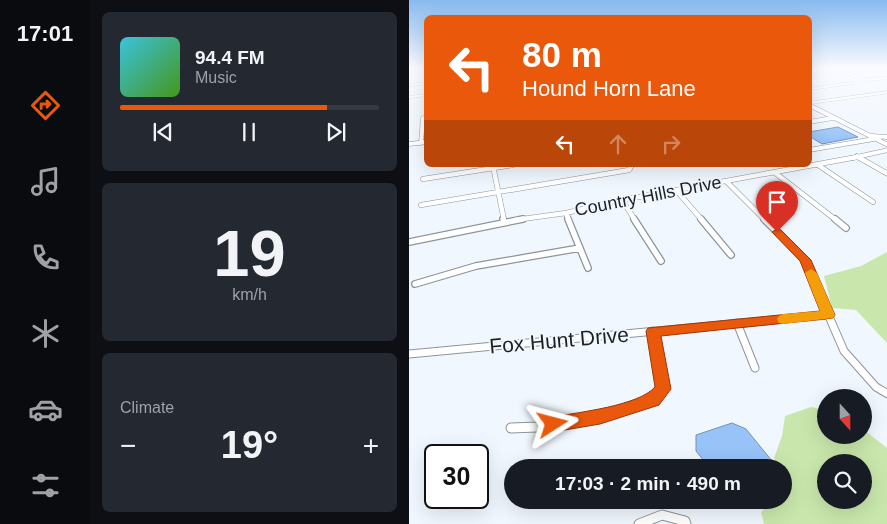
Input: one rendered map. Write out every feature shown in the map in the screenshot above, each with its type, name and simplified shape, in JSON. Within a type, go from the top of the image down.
[{"type":"street","points":[[812,104],[884,92]]},
{"type":"street","points":[[409,97],[424,95]]},
{"type":"street","points":[[812,106],[887,145]]},
{"type":"street","points":[[421,143],[423,118]]},
{"type":"street","points":[[812,121],[833,118]]},
{"type":"street","points":[[812,149],[887,136]]},
{"type":"street","points":[[409,144],[424,142]]},
{"type":"street","name":"Country Hills Drive","points":[[812,166],[887,150]]},
{"type":"street","points":[[856,156],[887,174]]},
{"type":"street","points":[[818,165],[873,202]]},
{"type":"street","points":[[423,179],[488,167]]},
{"type":"street","points":[[493,167],[504,222]]},
{"type":"street","points":[[421,205],[629,170],[632,167]]},
{"type":"street","name":"Country Hills Drive","points":[[409,242],[504,222],[566,213],[622,200],[805,167]]},
{"type":"street","points":[[773,172],[846,228]]},
{"type":"street","points":[[726,180],[805,260],[844,351],[876,387],[887,394]]},
{"type":"street","points":[[676,190],[731,255]]},
{"type":"street","points":[[622,200],[661,261]]},
{"type":"street","points":[[566,213],[588,268]]},
{"type":"street","points":[[415,284],[439,275],[523,257],[580,248]]},
{"type":"street","name":"Fox Hunt Drive","points":[[409,354],[828,315]]},
{"type":"street","points":[[737,324],[755,368]]},
{"type":"street","points":[[511,428],[537,427],[600,417],[653,400],[663,389],[653,331]]},
{"type":"street","points":[[639,524],[661,515],[685,521],[686,524]]},
{"type":"green space","points":[[887,252],[887,343],[856,310],[832,308],[824,276],[861,266]]},
{"type":"green space","points":[[811,407],[817,408],[817,444],[872,444],[872,436],[887,448],[887,524],[764,524],[761,512],[764,509],[792,509],[792,459],[774,458],[782,436],[785,416]]},
{"type":"water","points":[[838,127],[858,137],[822,144],[812,138],[812,131]]},
{"type":"water","points":[[732,423],[746,429],[770,459],[702,459],[696,451],[696,435]]},
{"type":"slow traffic","points":[[783,319],[828,315],[811,273]]},
{"type":"route","points":[[553,424],[600,417],[653,400],[663,389],[653,331],[828,315],[817,284],[805,260],[777,232]]}]
